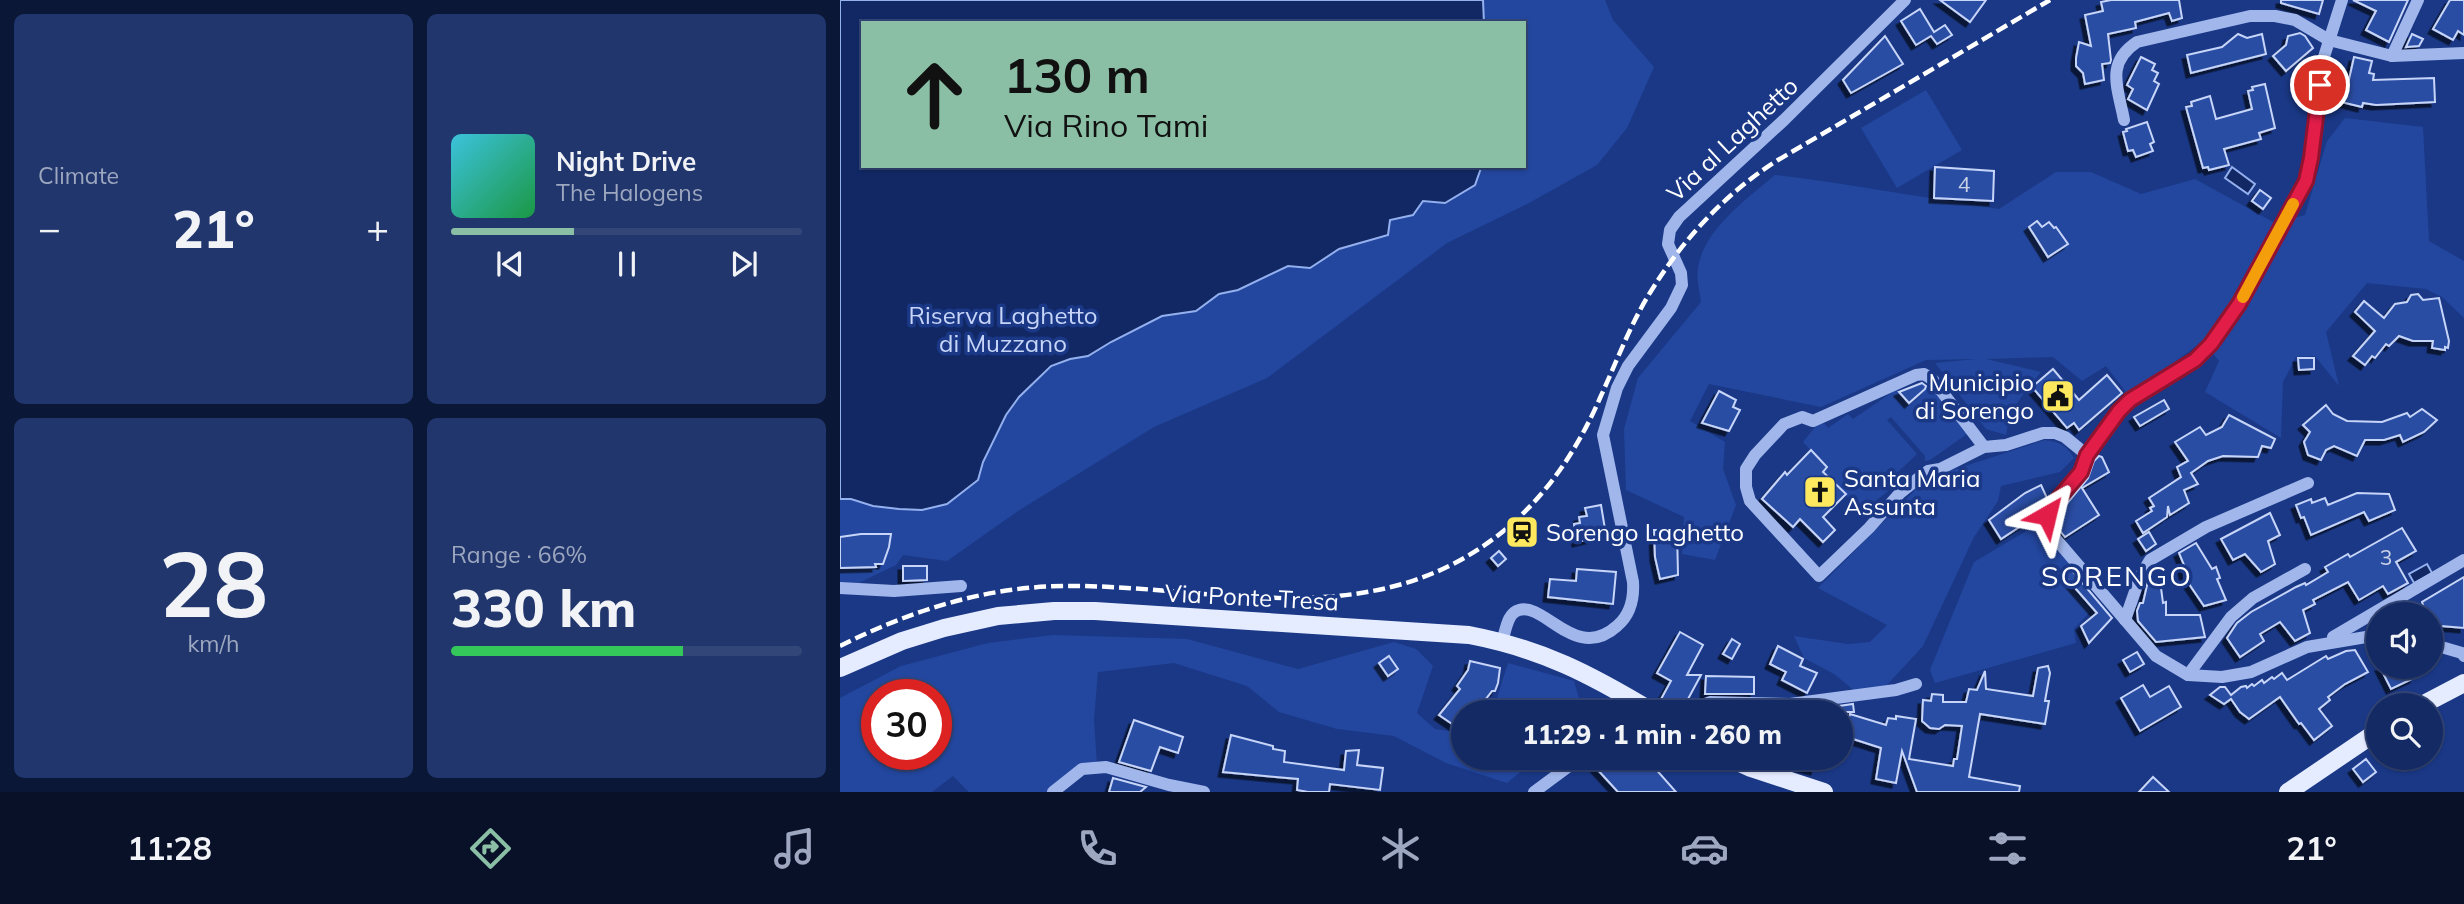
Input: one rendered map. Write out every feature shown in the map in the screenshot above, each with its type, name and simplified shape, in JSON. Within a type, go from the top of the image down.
[{"type":"main road","name":"Via Ponte Tresa","points":[[840,668],[902,641],[944,628],[999,616],[1054,611],[1469,635],[1502,641],[1568,664],[1629,700]]},
{"type":"main road","points":[[2443,694],[2464,683]]},
{"type":"main road","points":[[2288,792],[2366,740]]},
{"type":"main road","points":[[1756,770],[1824,792]]},
{"type":"street","name":"Via al Laghetto","points":[[1502,641],[1510,618],[1521,609],[1533,611],[1569,633],[1584,637],[1597,637],[1615,629],[1626,615],[1632,600],[1633,582],[1603,435],[1623,377],[1671,308],[1682,285],[1681,273],[1668,244],[1670,230],[1679,217],[1784,120],[1905,0]]},
{"type":"street","points":[[2342,0],[2323,60],[2306,181],[2239,304],[2220,332],[2195,360],[2130,400],[2119,411],[2087,455],[2081,472],[2052,506],[2046,524],[2049,531],[2156,656],[2188,675],[2222,677],[2251,672],[2307,647],[2366,637]]},
{"type":"street","points":[[2392,56],[2418,0]]},
{"type":"street","points":[[2124,120],[2115,75],[2116,65],[2122,54],[2137,42],[2250,16],[2275,16],[2295,20],[2329,40],[2392,56],[2464,53]]},
{"type":"street","points":[[1984,447],[1933,380],[1924,374],[1916,375],[1812,421],[1802,417],[1784,424],[1755,455],[1746,469],[1746,487],[1750,500],[1819,576],[1869,528],[1900,493],[1928,471],[1940,469],[1984,447],[2006,445],[2043,433],[2055,433],[2065,437],[2087,455]]},
{"type":"street","points":[[2125,620],[2140,577],[2150,559],[2206,527],[2308,483]]},
{"type":"street","points":[[2323,643],[2464,560]]},
{"type":"street","points":[[2188,675],[2231,617],[2253,598],[2305,569]]},
{"type":"street","points":[[840,588],[894,591],[961,586]]},
{"type":"street","points":[[2443,647],[2464,656]]},
{"type":"street","points":[[1820,700],[1896,690],[1916,684]]},
{"type":"street","points":[[1054,792],[1082,769],[1106,767],[1204,792]]},
{"type":"street","points":[[1534,792],[1564,770]]},
{"type":"green space","name":"Riserva Laghetto di Muzzano","points":[[840,0],[1605,0],[1613,20],[1654,67],[1627,128],[1597,165],[1529,203],[1447,243],[1267,378],[1154,427],[1018,511],[947,561],[903,555],[896,565],[840,592]]},
{"type":"green space","points":[[1926,90],[1962,150],[1897,188],[1861,128]]},
{"type":"green space","points":[[2345,118],[2423,127],[2429,241],[2464,261],[2464,318],[2442,297],[2426,289],[2367,283],[2326,332],[2339,386],[2315,356],[2296,357],[2283,382],[2281,438],[2205,392],[2219,361],[2203,341],[2129,396],[2106,366],[2082,381],[2053,357],[1986,359],[2041,372],[2014,408],[2006,435],[1986,429],[1935,363],[1976,359],[1926,360],[1821,407],[1709,384],[1690,421],[1725,442],[1723,469],[1736,505],[1715,560],[1682,554],[1684,517],[1626,490],[1624,429],[1638,378],[1701,302],[1698,268],[1709,240],[1728,216],[1775,175],[1999,209],[2056,172],[2091,172],[2141,194],[2195,179],[2275,223],[2305,215],[2327,141]]},
{"type":"green space","points":[[1930,382],[1967,434],[1925,461],[1925,456],[1891,417],[1887,420],[1917,454],[1883,486],[1888,491],[1862,512],[1823,472],[1827,467],[1803,442],[1816,426],[1824,423],[1828,428],[1848,414],[1853,419],[1897,389],[1909,403]]},
{"type":"green space","points":[[2045,440],[2062,445],[2074,458],[2060,472],[2001,486],[1998,501],[1974,537],[1923,646],[1886,686],[1856,692],[1834,674],[1804,658],[1794,636],[1848,644],[1870,642],[1887,625],[1818,588],[1926,479]]},
{"type":"green space","points":[[2038,524],[2070,564],[2060,573],[2091,611],[2074,629],[2076,643],[1935,683],[1930,670],[1974,562]]},
{"type":"green space","points":[[1053,635],[1187,639],[1298,669],[1394,642],[1416,649],[1433,666],[1417,713],[1435,729],[1451,731],[1451,765],[1394,736],[1337,729],[1279,712],[1247,686],[1174,663],[1098,672],[1094,719],[1097,766],[1059,792],[969,792],[953,776],[932,792],[840,792],[840,698],[861,687],[861,770],[952,770],[952,679],[876,679],[901,666],[988,643]]},
{"type":"green space","points":[[1508,663],[1574,681],[1580,700],[1496,700]]},
{"type":"green space","points":[[1467,770],[1523,770],[1507,783]]},
{"type":"shaded area","name":"Riserva Laghetto di Muzzano","points":[[840,0],[1483,0],[1484,21],[861,21],[861,168],[1481,168],[1475,185],[1445,203],[1423,201],[1413,215],[1390,220],[1388,235],[1339,249],[1310,268],[1288,266],[1238,290],[1219,294],[1196,311],[1162,316],[1088,356],[1051,366],[1019,397],[1006,415],[983,462],[978,480],[947,504],[922,510],[899,509],[840,499]]},
{"type":"shaded area","points":[[2232,167],[2255,184],[2248,194],[2225,178]]},
{"type":"shaded area","points":[[2427,564],[2432,573],[2414,583],[2409,574]]},
{"type":"building","points":[[1940,0],[1986,0],[1970,22]]},
{"type":"building","points":[[2179,0],[2182,18],[2172,21],[2169,13],[2135,22],[2136,28],[2108,34],[2111,60],[2110,63],[2102,64],[2104,80],[2085,84],[2083,73],[2076,66],[2076,58],[2079,42],[2091,46],[2085,15],[2103,11],[2101,2]]},
{"type":"building","points":[[2281,0],[2323,0],[2319,14],[2281,3]]},
{"type":"building","points":[[2353,0],[2408,0],[2389,42],[2366,30],[2376,11]]},
{"type":"building","points":[[2450,0],[2464,0],[2464,35],[2458,31],[2453,40],[2433,29]]},
{"type":"building","points":[[1920,9],[1934,32],[1945,25],[1952,35],[1937,44],[1931,36],[1916,45],[1901,21]]},
{"type":"building","points":[[2300,33],[2313,48],[2286,71],[2273,56],[2286,45],[2288,36]]},
{"type":"building","points":[[2238,34],[2247,38],[2262,34],[2266,54],[2191,73],[2187,55],[2222,47]]},
{"type":"building","points":[[2412,34],[2423,39],[2419,46],[2406,47]]},
{"type":"building","points":[[1885,36],[1903,64],[1851,93],[1843,80]]},
{"type":"building","points":[[2141,57],[2155,64],[2152,70],[2158,73],[2154,81],[2159,84],[2147,110],[2128,99],[2133,89],[2127,85]]},
{"type":"building","points":[[2354,57],[2372,61],[2369,73],[2374,74],[2373,80],[2434,78],[2435,102],[2376,105],[2363,103],[2362,107],[2333,100],[2337,82],[2348,84]]},
{"type":"building","points":[[2265,84],[2275,128],[2259,133],[2261,139],[2224,149],[2229,165],[2209,170],[2208,167],[2203,168],[2186,107],[2192,106],[2191,102],[2210,96],[2216,119],[2252,109],[2248,91],[2253,90],[2252,87]]},
{"type":"building","points":[[2147,122],[2154,142],[2150,144],[2153,151],[2136,157],[2133,150],[2128,151],[2123,132]]},
{"type":"building","points":[[1935,167],[1994,171],[1993,201],[1934,198]]},
{"type":"building","points":[[2260,190],[2271,198],[2263,209],[2252,201]]},
{"type":"building","points":[[2037,221],[2042,227],[2049,222],[2056,227],[2068,244],[2048,257],[2029,227]]},
{"type":"building","points":[[2418,294],[2423,300],[2439,298],[2449,341],[2448,348],[2432,348],[2433,341],[2413,341],[2399,336],[2389,346],[2386,344],[2375,358],[2372,356],[2365,365],[2353,356],[2375,331],[2355,312],[2364,301],[2384,318],[2395,304],[2407,302],[2411,295]]},
{"type":"building","points":[[2298,358],[2314,358],[2314,369],[2299,370]]},
{"type":"building","name":"Municipio di Sorengo","points":[[2053,369],[2079,400],[2107,375],[2122,393],[2079,430],[2074,423],[2067,428],[2032,387]]},
{"type":"building","points":[[1922,383],[1926,386],[1925,389],[1909,403],[1899,392]]},
{"type":"building","points":[[1719,391],[1736,400],[1733,407],[1740,410],[1729,431],[1702,423]]},
{"type":"building","points":[[2164,400],[2169,409],[2140,426],[2134,417]]},
{"type":"building","points":[[2326,405],[2333,414],[2347,421],[2382,422],[2407,413],[2410,417],[2422,409],[2437,420],[2424,432],[2403,442],[2400,435],[2384,440],[2365,440],[2357,456],[2334,446],[2326,450],[2321,460],[2308,455],[2304,442],[2310,432],[2303,425]]},
{"type":"building","points":[[2229,415],[2275,439],[2271,448],[2262,446],[2258,457],[2223,456],[2208,461],[2191,473],[2198,484],[2184,490],[2189,503],[2170,515],[2168,506],[2167,517],[2143,533],[2136,521],[2152,511],[2150,508],[2154,506],[2149,498],[2181,477],[2177,467],[2188,461],[2175,442],[2200,427],[2206,435],[2222,427]]},
{"type":"building","name":"Santa Maria Assunta","points":[[1811,450],[1827,467],[1823,472],[1846,494],[1823,517],[1835,530],[1823,542],[1800,519],[1793,527],[1762,499],[1785,472],[1787,475]]},
{"type":"building","points":[[2099,456],[2109,472],[2082,488],[2099,515],[2065,537],[2057,527],[2056,517],[2088,478],[2094,461]]},
{"type":"building","points":[[2041,485],[2047,498],[2039,514],[2001,539],[1989,520],[2025,493]]},
{"type":"building","points":[[2357,493],[2389,494],[2395,510],[2369,521],[2364,512],[2311,535],[2296,505],[2311,499],[2312,503],[2325,498],[2328,505]]},
{"type":"building","points":[[1601,505],[1606,535],[1577,542],[1574,524],[1580,523],[1579,517],[1587,516],[1585,508]]},
{"type":"building","points":[[2270,513],[2280,535],[2268,541],[2275,564],[2261,572],[2245,554],[2233,560],[2221,539]]},
{"type":"building","points":[[2402,528],[2416,551],[2396,562],[2408,583],[2388,594],[2383,586],[2359,600],[2348,582],[2313,600],[2315,604],[2303,610],[2310,633],[2295,641],[2280,622],[2260,634],[2264,641],[2240,657],[2227,638],[2237,623],[2251,612],[2328,572],[2325,567],[2348,554],[2350,557]]},
{"type":"building","points":[[1654,530],[1677,530],[1678,575],[1660,579],[1655,557]]},
{"type":"building","points":[[2149,532],[2156,544],[2146,551],[2138,539]]},
{"type":"building","points":[[891,534],[883,564],[875,564],[876,567],[840,568],[840,537]]},
{"type":"building","points":[[2196,543],[2212,569],[2216,567],[2220,578],[2217,579],[2226,600],[2204,606],[2185,578],[2179,553]]},
{"type":"building","points":[[1499,551],[1506,559],[1498,566],[1491,558]]},
{"type":"building","points":[[903,566],[927,566],[927,580],[903,581]]},
{"type":"building","points":[[2069,567],[2112,618],[2089,643],[2081,626],[2097,613],[2062,573]]},
{"type":"building","points":[[2163,567],[2161,588],[2163,603],[2166,602],[2166,615],[2200,615],[2205,637],[2156,642],[2138,621],[2137,611],[2140,603],[2143,603],[2148,581],[2156,568]]},
{"type":"building","points":[[1577,569],[1616,572],[1613,604],[1548,597],[1550,579],[1576,581]]},
{"type":"building","points":[[2464,577],[2464,628],[2443,626],[2443,602],[2422,602]]},
{"type":"building","points":[[1680,632],[1703,645],[1687,675],[1701,675],[1687,700],[1661,700],[1671,681],[1657,673]]},
{"type":"building","points":[[1732,639],[1740,644],[1732,659],[1723,654]]},
{"type":"building","points":[[1778,646],[1803,659],[1800,666],[1817,673],[1807,693],[1782,680],[1786,672],[1770,664]]},
{"type":"building","points":[[2355,650],[2366,673],[2328,697],[2330,700],[2319,709],[2332,726],[2314,740],[2280,697],[2249,719],[2231,699],[2224,704],[2210,695],[2220,687],[2225,687],[2231,695],[2241,687],[2247,688],[2252,684],[2254,686],[2262,680],[2264,683],[2282,673],[2287,680],[2326,656],[2328,659]]},
{"type":"building","points":[[2137,652],[2144,664],[2130,672],[2123,660]]},
{"type":"building","points":[[1389,656],[1398,669],[1388,676],[1379,663]]},
{"type":"building","points":[[1470,661],[1500,668],[1495,691],[1485,700],[1451,700],[1460,689],[1457,686],[1468,670]]},
{"type":"building","points":[[2048,666],[2050,673],[2045,701],[2049,701],[2045,724],[1980,714],[1969,777],[2020,786],[2019,792],[1917,792],[1902,751],[1896,783],[1876,779],[1881,748],[1853,739],[1853,715],[1886,725],[1888,718],[1896,719],[1896,716],[1916,719],[1909,759],[1953,766],[1954,759],[1957,759],[1962,726],[1930,728],[1922,721],[1923,700],[1931,701],[1932,694],[1943,695],[1943,702],[1966,702],[1969,689],[1977,690],[1985,671],[1986,689],[2033,696],[2038,668]]},
{"type":"building","points":[[1706,676],[1754,677],[1754,694],[1705,694]]},
{"type":"building","points":[[2386,679],[2412,679],[2391,689]]},
{"type":"building","points":[[2143,685],[2150,697],[2169,686],[2181,707],[2140,731],[2121,698]]},
{"type":"building","points":[[1451,700],[1451,723],[1439,715]]},
{"type":"building","points":[[1134,720],[1183,737],[1178,753],[1160,747],[1151,771],[1119,762]]},
{"type":"building","points":[[1231,735],[1285,751],[1284,762],[1344,770],[1346,751],[1359,750],[1357,765],[1383,768],[1380,790],[1330,784],[1329,792],[1308,792],[1297,790],[1298,779],[1223,772]]},
{"type":"building","points":[[2366,759],[2366,770],[2376,772],[2363,782],[2353,769]]},
{"type":"building","points":[[1598,770],[1657,770],[1676,792],[1618,792]]},
{"type":"building","points":[[2153,777],[2169,792],[2139,792]]},
{"type":"building","points":[[1113,778],[1146,787],[1140,792],[1109,792]]},
{"type":"railway","points":[[840,646],[893,622],[948,603],[1034,587],[1112,587],[1310,598],[1359,593],[1407,583],[1453,564],[1501,533],[1541,494],[1558,472],[1588,424],[1645,301],[1679,251],[1724,201],[1778,160],[2050,0]]},
{"type":"slow traffic","points":[[2243,297],[2293,204]]},
{"type":"place","name":"Municipio di Sorengo","points":[[2058,396]]},
{"type":"place","name":"Santa Maria Assunta","points":[[1820,492]]},
{"type":"place","name":"Sorengo Laghetto","points":[[1522,532]]},
{"type":"district","name":"SORENGO","points":[[2117,575]]},
{"type":"route","points":[[2047,515],[2081,472],[2087,455],[2119,411],[2130,400],[2195,360],[2211,344],[2239,304],[2306,181],[2320,85]]}]
